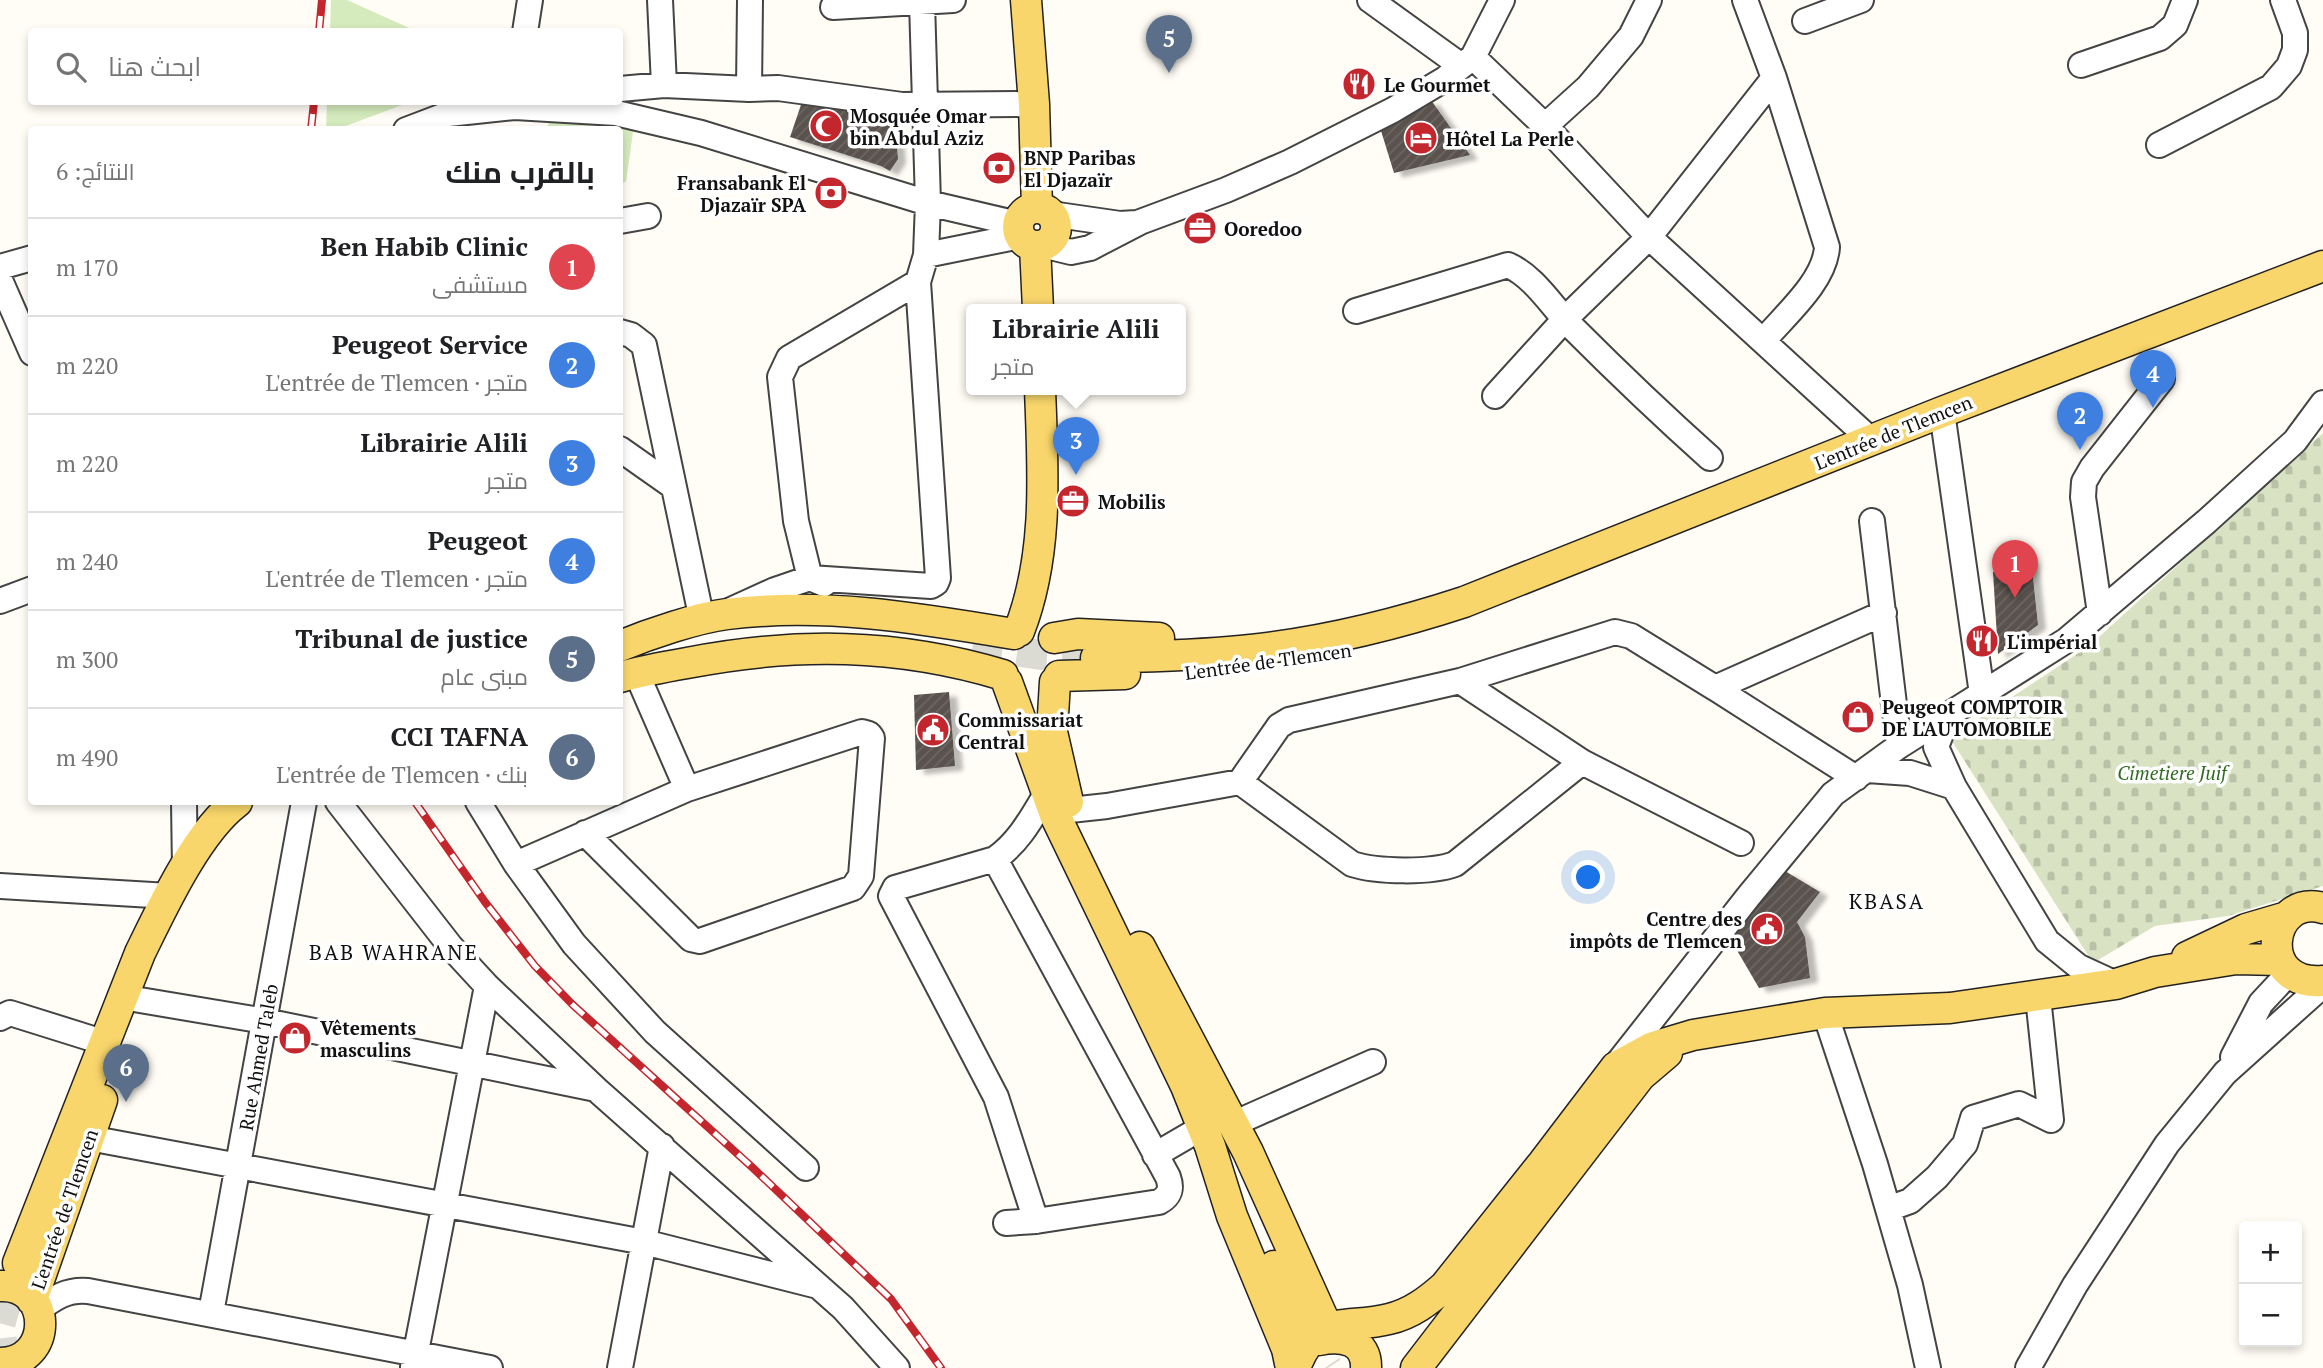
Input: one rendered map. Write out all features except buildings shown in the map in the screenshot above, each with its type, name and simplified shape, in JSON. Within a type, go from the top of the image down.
[{"type":"main road","points":[[1026,0],[1034,104],[1034,229],[1038,304]]},
{"type":"main road","name":"L'entrée de Tlemcen","points":[[1096,659],[1230,652],[1318,640],[1384,627],[1464,602],[1941,412],[2323,265]]},
{"type":"main road","points":[[1040,395],[1044,480],[1051,541],[1052,636]]},
{"type":"main road","points":[[1044,480],[1035,579],[1030,603],[1016,633],[1002,648],[1000,667],[1061,813],[1219,1131],[1304,1347]]},
{"type":"main road","name":"L'entrée de Tlemcen","points":[[1052,636],[1077,634],[1173,638],[1241,634],[1294,628],[1433,601],[1464,602]]},
{"type":"main road","name":"L'entrée de Tlemcen","points":[[1057,679],[1194,673],[1305,659],[1412,637],[1435,626],[1464,602]]},
{"type":"main road","points":[[623,645],[713,617],[794,609],[873,612],[1016,633],[1029,629],[1052,636],[1059,645],[1063,660],[1057,679],[1052,732],[1061,813]]},
{"type":"main road","points":[[625,670],[714,634],[753,629],[838,628],[973,644]]},
{"type":"main road","points":[[625,670],[770,649],[818,648],[869,650],[970,666],[1005,679],[1015,689],[1036,693],[1047,689],[1057,679]]},
{"type":"main road","name":"L'entrée de Tlemcen","points":[[6,1269],[140,953],[185,869],[215,822],[234,805]]},
{"type":"main road","points":[[2284,967],[2276,949],[2280,926],[2296,910],[2321,905]]},
{"type":"main road","points":[[2155,972],[2246,929],[2287,917]]},
{"type":"main road","points":[[1304,1347],[1410,1312],[1429,1301],[1445,1286],[1527,1184],[1616,1067],[1653,1047],[1693,1035],[1825,1013],[1950,1008],[2038,997],[2116,984],[2155,972],[2236,959],[2284,967],[2300,979],[2323,983]]},
{"type":"main road","name":"L'entrée de Tlemcen","points":[[6,1269],[76,1073],[93,1039],[122,997]]},
{"type":"main road","name":"L'entrée de Tlemcen","points":[[38,1355],[41,1320],[35,1305],[118,1047],[122,997]]},
{"type":"main road","points":[[1416,1368],[1640,1076],[1659,1058],[1693,1035]]},
{"type":"main road","points":[[1219,1131],[1232,1216],[1287,1349],[1334,1338],[1350,1339],[1366,1357],[1366,1368]]},
{"type":"main road","points":[[6,1269],[16,1288],[35,1305]]},
{"type":"main road","points":[[0,1363],[20,1359],[30,1351],[38,1355]]},
{"type":"street","points":[[526,28],[530,0]]},
{"type":"street","points":[[660,0],[664,85]]},
{"type":"street","points":[[749,89],[750,0]]},
{"type":"street","points":[[833,7],[953,0]]},
{"type":"street","points":[[1370,0],[1466,61],[1545,126],[1649,237],[1871,440]]},
{"type":"street","points":[[416,126],[448,114],[515,107],[616,113],[701,133],[929,203],[1034,229],[1071,252],[1090,248],[1140,222],[1226,190],[1290,162],[1394,110],[1445,79],[1466,61],[1502,0]]},
{"type":"street","points":[[1545,126],[1588,87],[1631,36],[1649,0]]},
{"type":"street","points":[[1745,0],[1774,78],[1827,247],[1821,274],[1764,340]]},
{"type":"street","points":[[1805,21],[1861,0]]},
{"type":"street","points":[[2081,65],[2160,38],[2175,25],[2185,0]]},
{"type":"street","points":[[2159,145],[2272,87],[2290,66],[2295,50],[2295,33],[2283,0]]},
{"type":"street","points":[[623,333],[631,335],[644,345],[674,487],[713,617],[775,590],[810,579],[931,586],[936,583],[938,578],[918,282],[926,255],[929,203],[922,2]]},
{"type":"street","points":[[1495,396],[1564,319],[1649,237],[1774,78]]},
{"type":"street","points":[[623,89],[664,85],[778,89],[902,105],[1034,104]]},
{"type":"street","points":[[623,220],[648,216]]},
{"type":"street","points":[[926,255],[1034,229],[1140,222]]},
{"type":"street","points":[[0,267],[28,259]]},
{"type":"street","points":[[1356,311],[1508,265],[1522,271],[1564,319],[1629,385],[1710,458]]},
{"type":"street","points":[[0,280],[26,319]]},
{"type":"street","points":[[810,579],[796,521],[780,377],[789,358],[918,282]]},
{"type":"street","points":[[2100,612],[2083,497],[2084,482],[2162,379]]},
{"type":"street","points":[[1616,1067],[1748,897],[1833,794],[1899,746],[2067,640],[2207,521],[2295,441],[2323,403]]},
{"type":"street","points":[[1941,412],[1982,694]]},
{"type":"street","points":[[623,451],[674,487]]},
{"type":"street","points":[[1872,521],[1899,746]]},
{"type":"street","points":[[810,579],[846,591],[873,612]]},
{"type":"street","points":[[0,601],[28,590]]},
{"type":"street","points":[[1715,688],[1884,613]]},
{"type":"street","points":[[1036,1221],[996,1097],[891,899],[895,888],[995,859],[1023,832],[1061,813],[1240,782],[1279,726],[1289,720],[1460,681],[1615,632],[1631,636],[1861,774],[1910,773],[1954,787]]},
{"type":"street","points":[[625,670],[687,789]]},
{"type":"street","points":[[1460,681],[1582,762],[1741,843]]},
{"type":"street","points":[[1948,715],[1936,747],[1954,787],[2047,941],[2079,967],[2116,984]]},
{"type":"street","points":[[516,864],[585,833],[687,789],[862,732],[872,738],[862,876],[858,883],[853,888],[700,941],[691,939],[585,833]]},
{"type":"street","points":[[1240,782],[1352,864],[1369,869],[1443,868],[1455,864],[1582,762]]},
{"type":"street","points":[[184,805],[185,869]]},
{"type":"street","name":"Rue Ahmed Taleb","points":[[211,1313],[303,805]]},
{"type":"street","points":[[340,805],[451,947],[487,986],[597,1090],[842,1308],[897,1368]]},
{"type":"street","points":[[480,805],[516,864],[574,944],[655,1032],[806,1168]]},
{"type":"street","points":[[995,859],[1170,1183],[1168,1195],[1159,1202],[1006,1223]]},
{"type":"street","points":[[0,886],[169,896]]},
{"type":"street","points":[[2225,1073],[2284,967]]},
{"type":"street","points":[[2028,1368],[2075,1286],[2167,1144],[2225,1073],[2323,983]]},
{"type":"street","points":[[414,1361],[487,986]]},
{"type":"street","points":[[122,997],[265,1021],[597,1090]]},
{"type":"street","points":[[2019,1104],[2051,1120],[2038,997]]},
{"type":"street","points":[[0,1018],[10,1013],[93,1039]]},
{"type":"street","points":[[1825,1013],[1888,1209],[1910,1285],[1928,1368]]},
{"type":"street","points":[[1155,1155],[1219,1131],[1373,1062]]},
{"type":"street","points":[[1888,1209],[1910,1200],[1937,1177],[1965,1144],[1973,1118],[2019,1104],[2046,1072]]},
{"type":"street","points":[[89,1138],[644,1242],[818,1286]]},
{"type":"street","points":[[620,1368],[663,1146]]},
{"type":"street","points":[[35,1305],[79,1290],[211,1313],[414,1361],[491,1368]]},
{"type":"green space","points":[[331,0],[347,0],[409,28],[330,28]]},
{"type":"green space","points":[[327,105],[402,105],[346,126],[326,126]]},
{"type":"green space","points":[[550,117],[634,125],[626,182],[623,182],[623,126],[548,126]]},
{"type":"green space","name":"Cimetiere Juif","points":[[2323,433],[2323,886],[2228,916],[2155,926],[2093,963],[1950,738],[2089,646]]},
{"type":"tunnel","points":[[973,644],[1041,655],[1096,658]]},
{"type":"tunnel","points":[[5,1368],[0,1325],[18,1263]]},
{"type":"tunnel","points":[[1302,1329],[1328,1368]]},
{"type":"railway","points":[[319,28],[322,0]]},
{"type":"railway","points":[[311,126],[314,105]]},
{"type":"railway","points":[[417,805],[485,902],[535,966],[573,1005],[753,1168],[891,1299],[941,1368]]},
{"type":"place","name":"Tribunal de justice","points":[[1169,73]]},
{"type":"place","name":"Le Gourmet","points":[[1359,84]]},
{"type":"place","name":"Mosquée Omar bin Abdul Aziz","points":[[826,126]]},
{"type":"place","name":"Hôtel La Perle","points":[[1421,138]]},
{"type":"place","name":"BNP Paribas El Djazaïr","points":[[999,168]]},
{"type":"place","name":"Fransabank El Djazaïr SPA","points":[[831,193]]},
{"type":"place","name":"Ooredoo","points":[[1200,228]]},
{"type":"place","name":"Peugeot","points":[[2153,408]]},
{"type":"place","name":"Peugeot Service","points":[[2080,450]]},
{"type":"place","name":"Librairie Alili","points":[[1076,475]]},
{"type":"place","name":"Mobilis","points":[[1073,501]]},
{"type":"place","name":"Ben Habib Clinic","points":[[2015,598]]},
{"type":"place","name":"L'impérial","points":[[1982,641]]},
{"type":"place","name":"Peugeot COMPTOIR DE L'AUTOMOBILE","points":[[1858,717]]},
{"type":"place","name":"Commissariat Central","points":[[933,730]]},
{"type":"place","name":"Centre des impôts de Tlemcen","points":[[1767,929]]},
{"type":"place","name":"Vêtements masculins","points":[[295,1038]]},
{"type":"place","name":"CCI TAFNA","points":[[126,1102]]},
{"type":"district","name":"KBASA","points":[[1887,901]]},
{"type":"district","name":"BAB WAHRANE","points":[[394,952]]}]
